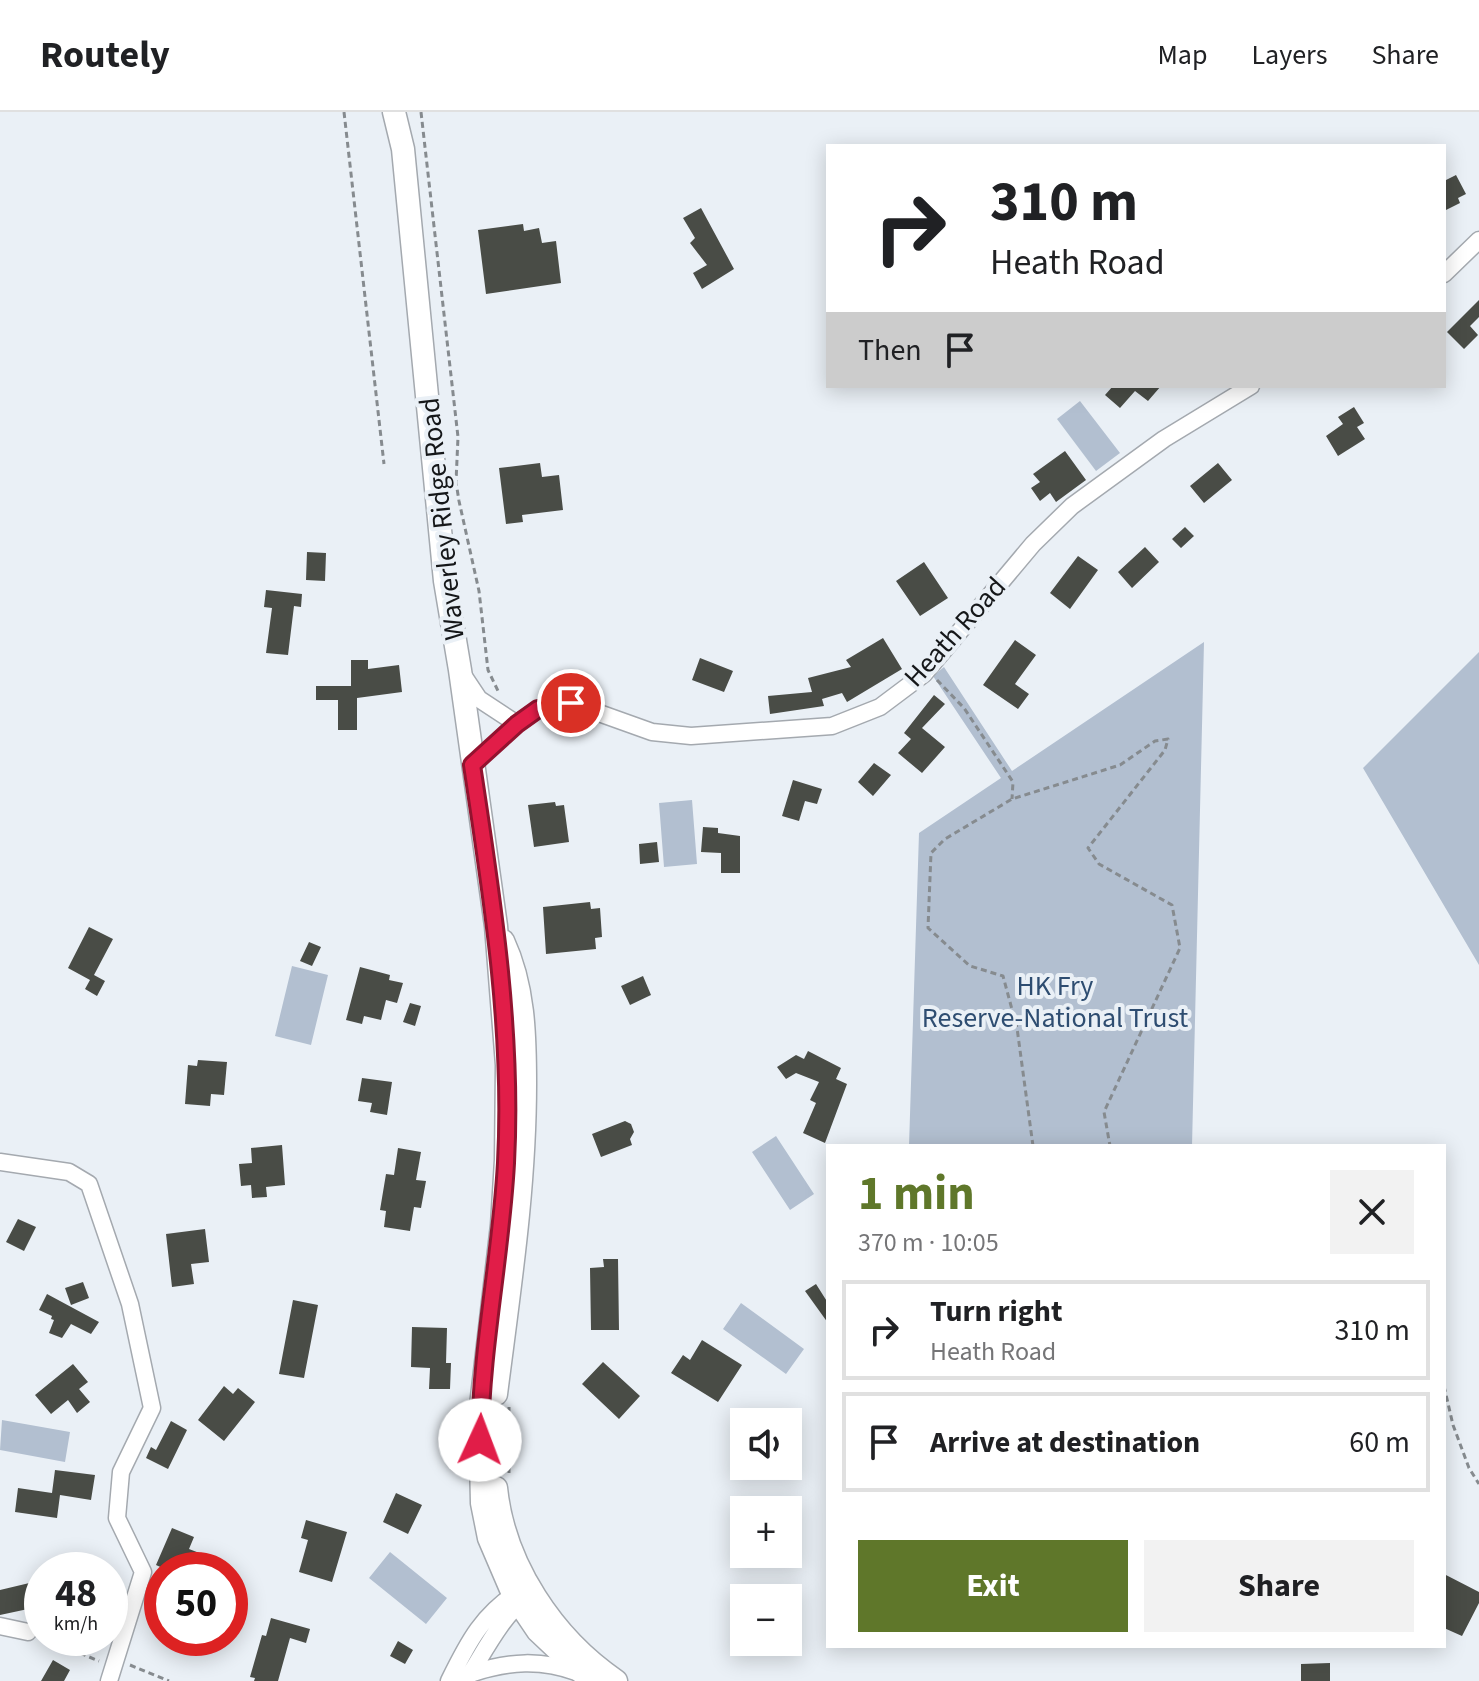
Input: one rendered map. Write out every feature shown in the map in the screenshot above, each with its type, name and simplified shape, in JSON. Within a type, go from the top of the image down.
[{"type":"main road","name":"Waverley Ridge Road","points":[[394,112],[403,149],[445,581],[496,926],[507,1065],[502,1225],[483,1374],[482,1503],[489,1538],[524,1594],[538,1631],[586,1677]]},
{"type":"main road","name":"Waverley Ridge Road","points":[[524,1594],[591,1664],[616,1681]]},
{"type":"street","points":[[1446,272],[1479,240]]},
{"type":"street","name":"Heath Road","points":[[472,765],[538,709],[571,703],[652,732],[691,736],[832,726],[880,707],[924,674],[1033,544],[1072,506],[1145,452],[1248,388]]},
{"type":"street","points":[[460,670],[479,699],[517,724]]},
{"type":"street","points":[[0,1162],[69,1172],[89,1184],[130,1304],[152,1408],[121,1472],[117,1518],[143,1572],[116,1670]]},
{"type":"street","points":[[449,1681],[477,1628],[524,1594]]},
{"type":"street","name":"Waverley Ridge Road","points":[[468,1677],[524,1594]]},
{"type":"street","points":[[0,1626],[24,1632]]},
{"type":"street","name":"Waverley Ridge Road","points":[[468,1677],[496,1665],[525,1661],[560,1666],[586,1677]]},
{"type":"path","points":[[344,112],[384,464]]},
{"type":"path","points":[[421,112],[458,437],[456,482],[479,591],[488,670],[517,724]]},
{"type":"path","points":[[932,675],[964,708],[1013,782],[1012,799]]},
{"type":"path","points":[[1033,1144],[1017,1028],[1003,976],[970,966],[928,928],[931,853],[945,839],[1012,799],[1120,765],[1155,741],[1168,739],[1165,750],[1088,848],[1099,864],[1172,905],[1180,948],[1104,1112],[1110,1144]]},
{"type":"path","points":[[1446,1395],[1453,1425],[1469,1468],[1479,1484]]},
{"type":"path","points":[[84,1656],[116,1670],[169,1681]]},
{"type":"green space","points":[[1080,401],[1120,453],[1096,471],[1057,419]]},
{"type":"green space","name":"HK Fry Reserve-National Trust","points":[[1204,642],[1192,1144],[909,1144],[919,833],[1001,778],[933,676],[944,667],[1012,771]]},
{"type":"green space","points":[[1479,652],[1479,965],[1363,768]]},
{"type":"green space","points":[[692,800],[697,864],[664,867],[659,803]]},
{"type":"green space","points":[[292,966],[328,975],[311,1045],[275,1036]]},
{"type":"green space","points":[[776,1136],[814,1194],[790,1210],[752,1152]]},
{"type":"green space","points":[[741,1303],[804,1349],[786,1374],[723,1329]]},
{"type":"green space","points":[[2,1420],[70,1432],[65,1462],[0,1450]]},
{"type":"green space","points":[[390,1552],[447,1598],[426,1624],[369,1578]]},
{"type":"building","points":[[1456,175],[1466,194],[1458,198],[1460,203],[1446,210],[1446,180]]},
{"type":"building","points":[[701,208],[734,269],[702,289],[693,273],[707,265],[690,243],[695,238],[683,218]]},
{"type":"building","points":[[523,224],[524,231],[539,228],[542,243],[556,241],[561,283],[486,294],[478,230]]},
{"type":"building","points":[[1479,300],[1479,317],[1470,326],[1478,335],[1464,349],[1447,332]]},
{"type":"building","points":[[1111,388],[1159,388],[1148,401],[1135,391],[1120,408],[1105,395]]},
{"type":"building","points":[[1354,407],[1364,423],[1357,427],[1365,439],[1338,456],[1326,436],[1343,424],[1338,417]]},
{"type":"building","points":[[1065,451],[1086,480],[1056,502],[1050,493],[1040,501],[1031,488],[1040,482],[1033,474]]},
{"type":"building","points":[[540,463],[542,477],[559,475],[563,510],[522,515],[523,522],[506,524],[499,468]]},
{"type":"building","points":[[1218,463],[1232,480],[1204,503],[1190,486]]},
{"type":"building","points":[[1185,527],[1194,536],[1181,548],[1172,539]]},
{"type":"building","points":[[1145,547],[1159,562],[1132,588],[1118,572]]},
{"type":"building","points":[[307,552],[326,553],[325,581],[306,580]]},
{"type":"building","points":[[1078,556],[1098,570],[1070,609],[1050,593]]},
{"type":"building","points":[[924,562],[948,598],[920,616],[896,581]]},
{"type":"building","points":[[266,590],[302,594],[301,607],[294,606],[288,655],[266,653],[272,608],[264,607]]},
{"type":"building","points":[[883,638],[902,669],[847,702],[842,693],[822,699],[824,706],[770,714],[768,696],[812,692],[808,678],[851,667],[846,660]]},
{"type":"building","points":[[1015,640],[1036,655],[1015,684],[1029,694],[1018,709],[983,685]]},
{"type":"building","points":[[700,658],[733,671],[724,692],[692,680]]},
{"type":"building","points":[[351,660],[368,660],[368,669],[399,665],[402,692],[357,698],[357,730],[338,730],[338,700],[316,700],[316,686],[351,686]]},
{"type":"building","points":[[934,695],[945,704],[922,728],[945,747],[922,773],[898,753],[911,739],[904,733]]},
{"type":"building","points":[[874,763],[891,775],[873,796],[858,782]]},
{"type":"building","points":[[793,780],[822,789],[817,804],[805,801],[799,821],[782,816]]},
{"type":"building","points":[[555,802],[556,806],[564,805],[569,842],[534,847],[528,805]]},
{"type":"building","points":[[703,827],[718,828],[718,833],[740,836],[740,873],[721,873],[721,853],[701,852]]},
{"type":"building","points":[[657,842],[659,862],[640,864],[639,844]]},
{"type":"building","points":[[590,902],[591,909],[600,908],[602,937],[595,938],[596,949],[546,954],[543,907]]},
{"type":"building","points":[[89,927],[113,939],[94,975],[105,981],[97,996],[85,989],[90,980],[68,968]]},
{"type":"building","points":[[309,942],[321,947],[312,966],[300,961]]},
{"type":"building","points":[[360,967],[390,975],[389,980],[403,983],[397,1003],[386,1000],[381,1020],[364,1016],[362,1024],[346,1020]]},
{"type":"building","points":[[643,976],[651,995],[630,1005],[621,986]]},
{"type":"building","points":[[410,1003],[421,1006],[415,1026],[403,1022]]},
{"type":"building","points":[[808,1051],[841,1068],[836,1079],[847,1084],[825,1143],[803,1133],[816,1103],[810,1100],[819,1082],[796,1073],[786,1079],[777,1067],[796,1055],[804,1059]]},
{"type":"building","points":[[198,1060],[227,1062],[224,1095],[211,1094],[210,1106],[185,1104],[188,1065],[197,1066]]},
{"type":"building","points":[[362,1078],[392,1082],[387,1115],[370,1112],[372,1103],[358,1101]]},
{"type":"building","points":[[625,1121],[631,1124],[634,1132],[630,1139],[632,1145],[601,1157],[592,1134]]},
{"type":"building","points":[[282,1145],[285,1185],[266,1187],[267,1197],[252,1198],[251,1185],[241,1186],[239,1164],[252,1163],[251,1148]]},
{"type":"building","points":[[398,1148],[421,1152],[416,1180],[426,1181],[421,1208],[414,1207],[410,1231],[384,1227],[386,1211],[380,1210],[386,1174],[394,1175]]},
{"type":"building","points":[[18,1219],[36,1227],[24,1251],[6,1242]]},
{"type":"building","points":[[205,1229],[209,1262],[191,1264],[194,1284],[172,1287],[166,1234]]},
{"type":"building","points":[[603,1259],[618,1259],[619,1330],[591,1330],[590,1268],[604,1267]]},
{"type":"building","points":[[83,1282],[89,1298],[71,1305],[65,1288]]},
{"type":"building","points":[[816,1284],[826,1300],[826,1320],[805,1291]]},
{"type":"building","points":[[47,1294],[99,1322],[91,1334],[71,1324],[62,1338],[49,1333],[54,1320],[39,1310]]},
{"type":"building","points":[[293,1300],[318,1305],[304,1378],[279,1374]]},
{"type":"building","points":[[412,1327],[447,1328],[446,1363],[451,1363],[450,1389],[429,1389],[430,1368],[411,1367]]},
{"type":"building","points":[[702,1340],[742,1365],[718,1402],[671,1373],[683,1355],[690,1360]]},
{"type":"building","points":[[603,1362],[640,1396],[619,1419],[582,1384]]},
{"type":"building","points":[[73,1364],[88,1382],[79,1389],[90,1402],[77,1413],[68,1400],[51,1414],[35,1395]]},
{"type":"building","points":[[224,1386],[233,1394],[238,1388],[255,1402],[224,1441],[198,1420]]},
{"type":"building","points":[[171,1421],[187,1430],[168,1469],[146,1458],[151,1447],[156,1450]]},
{"type":"building","points":[[55,1470],[95,1475],[91,1500],[60,1495],[57,1518],[15,1512],[18,1488],[52,1493]]},
{"type":"building","points":[[396,1493],[422,1505],[408,1534],[383,1522]]},
{"type":"building","points":[[306,1520],[347,1532],[332,1582],[299,1572],[308,1540],[301,1538]]},
{"type":"building","points":[[172,1528],[194,1537],[189,1549],[197,1552],[162,1552]]},
{"type":"building","points":[[1446,1575],[1479,1592],[1479,1603],[1462,1636],[1446,1629]]},
{"type":"building","points":[[24,1584],[24,1610],[0,1615],[0,1590]]},
{"type":"building","points":[[271,1618],[310,1629],[306,1643],[290,1638],[278,1681],[254,1681],[255,1678],[250,1677],[262,1635],[266,1636]]},
{"type":"building","points":[[398,1641],[413,1650],[405,1664],[390,1656]]},
{"type":"building","points":[[53,1660],[70,1670],[64,1681],[41,1681]]},
{"type":"building","points":[[1330,1663],[1330,1681],[1301,1681],[1301,1664]]},
{"type":"route","points":[[480,1440],[485,1351],[502,1225],[507,1065],[496,926],[472,765],[538,709],[571,703]]}]
